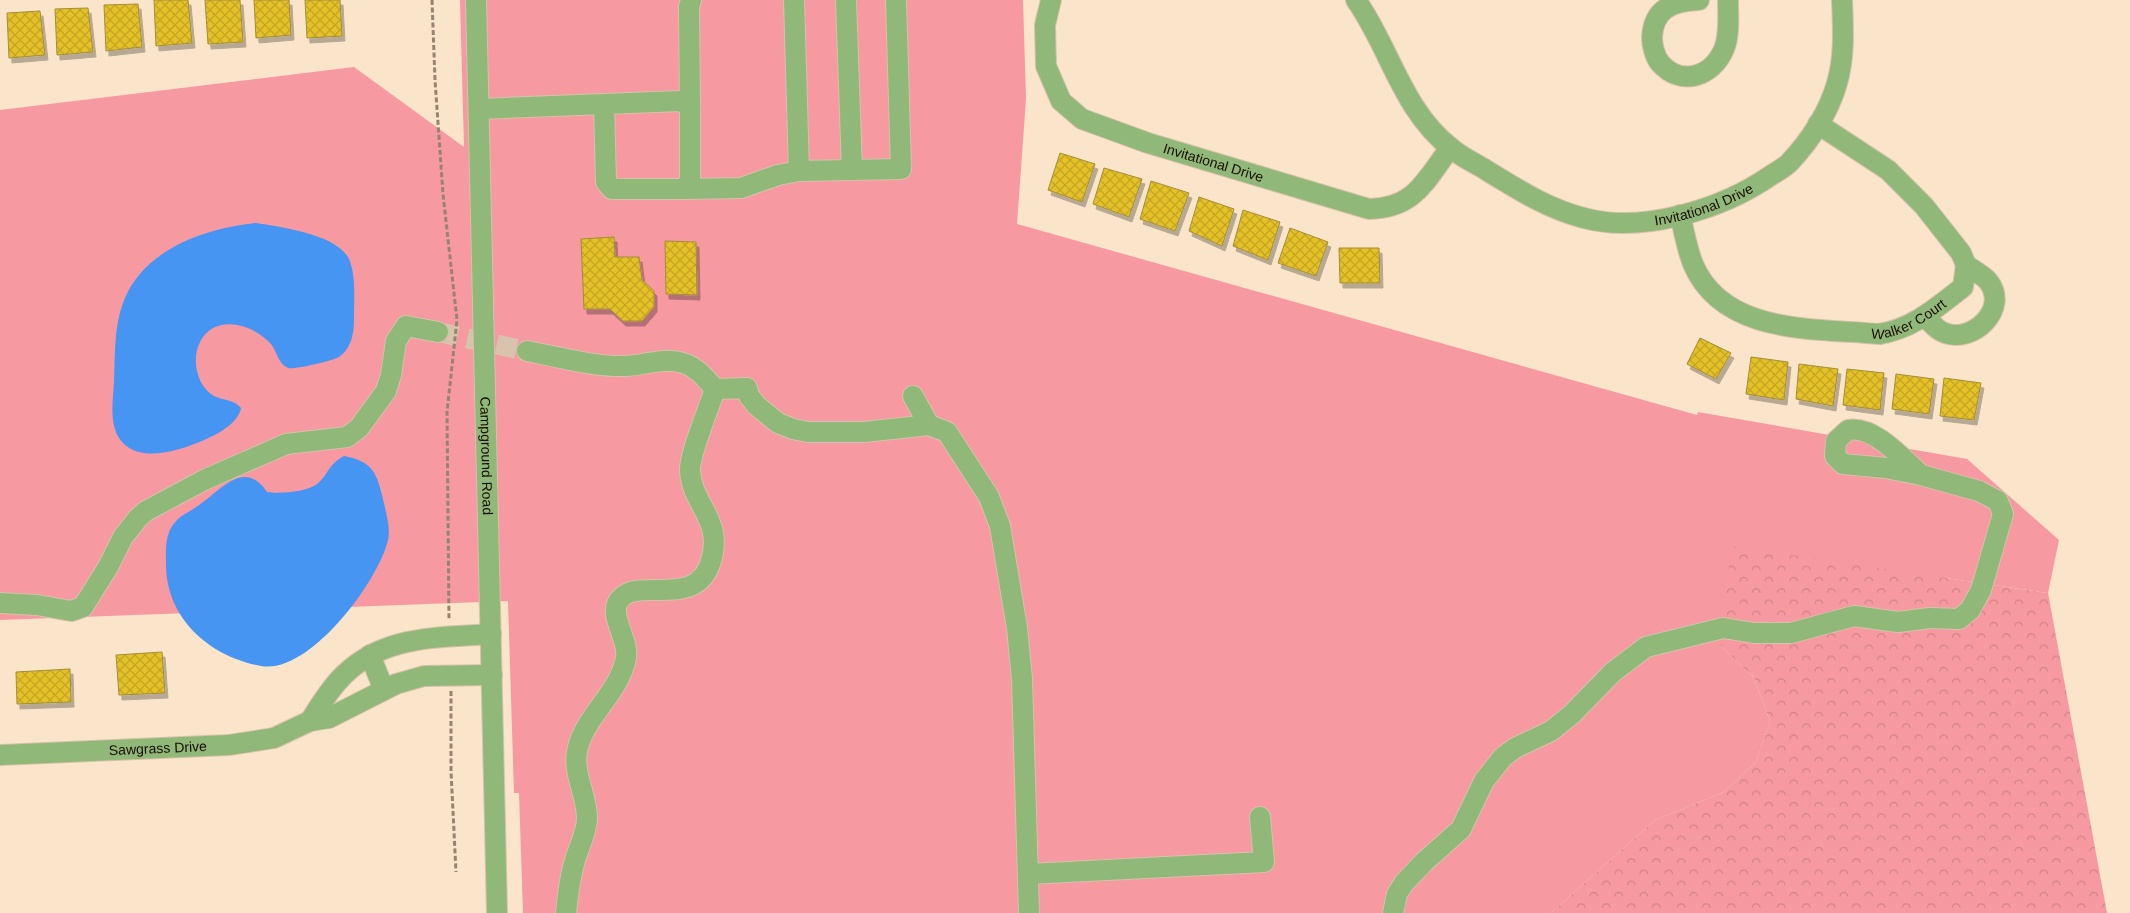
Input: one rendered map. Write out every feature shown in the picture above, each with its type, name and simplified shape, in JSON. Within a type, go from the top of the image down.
[{"type":"street","name":"Campground Road","points":[[476,0],[498,913]]},
{"type":"street","points":[[683,189],[690,182],[689,7],[691,0]]},
{"type":"street","points":[[794,0],[799,171]]},
{"type":"street","points":[[846,0],[852,170]]},
{"type":"street","points":[[604,104],[606,182],[612,189],[736,188],[799,171],[901,169],[896,0]]},
{"type":"street","name":"Invitational Drive","points":[[1051,0],[1045,25],[1044,46],[1046,66],[1052,84],[1061,101],[1082,119],[1148,143],[1368,209],[1397,206],[1411,198],[1450,148]]},
{"type":"street","name":"Invitational Drive","points":[[1356,0],[1412,105],[1450,148],[1526,195],[1584,218],[1611,222],[1660,220],[1703,210],[1752,188],[1788,164],[1818,124],[1834,92],[1843,46],[1837,1]]},
{"type":"street","points":[[1699,0],[1672,6],[1660,11],[1653,24],[1652,42],[1658,62],[1669,71],[1685,78],[1700,75],[1716,63],[1725,48],[1728,27],[1728,0]]},
{"type":"street","points":[[479,110],[681,100],[690,107]]},
{"type":"street","points":[[1818,124],[1888,170],[1924,206],[1961,253],[1966,265],[1988,281],[1994,294],[1992,311],[1988,320],[1981,327],[1964,336],[1944,333],[1924,316]]},
{"type":"street","name":"Walker Court","points":[[1680,215],[1693,263],[1707,289],[1726,305],[1750,318],[1779,324],[1879,334],[1895,331],[1911,325],[1963,287],[1966,265]]},
{"type":"street","points":[[0,603],[37,605],[71,611],[83,607],[94,591],[123,537],[138,518],[204,480],[286,444],[348,437],[359,428],[386,391],[399,334],[406,326],[438,332]]},
{"type":"street","points":[[527,351],[612,365],[627,366],[664,361],[682,362],[696,368],[716,389],[747,388],[749,396],[757,406],[778,423],[808,432],[864,432],[929,425],[947,432],[962,452],[989,497],[1000,526],[1017,628],[1022,678],[1029,913]]},
{"type":"street","points":[[566,913],[572,875],[587,818],[576,765],[577,750],[582,733],[611,692],[622,670],[626,654],[616,613],[616,604],[622,596],[634,592],[692,587],[701,581],[710,563],[713,530],[693,484],[690,464],[716,389]]},
{"type":"street","points":[[913,396],[929,425]]},
{"type":"street","points":[[1393,913],[1397,894],[1404,883],[1461,829],[1484,781],[1503,757],[1515,748],[1551,730],[1572,714],[1613,672],[1646,647],[1724,628],[1754,633],[1791,633],[1854,616],[1898,622],[1930,618],[1954,620],[1964,616],[1975,603],[1981,590],[1998,531],[2002,508],[1998,501],[1979,491],[1921,475]]},
{"type":"street","points":[[310,721],[337,681],[355,664],[383,647],[428,638],[491,634]]},
{"type":"street","points":[[370,655],[384,690]]},
{"type":"street","name":"Sawgrass Drive","points":[[0,755],[229,745],[274,738],[310,721],[329,718],[396,684],[424,676],[492,675]]},
{"type":"street","points":[[1028,874],[1264,862],[1260,817]]},
{"type":"path","points":[[432,0],[434,80],[457,320],[447,412],[449,637]]},
{"type":"path","points":[[450,676],[451,771],[456,872]]},
{"type":"green space","points":[[460,0],[1023,0],[1026,99],[1017,224],[1697,415],[1698,412],[1967,459],[2059,540],[2048,593],[1946,578],[1720,645],[1754,678],[1770,721],[1756,762],[1724,792],[1655,820],[1551,913],[523,913],[519,793],[514,793],[508,601],[0,620],[0,110],[354,67],[464,147]]},
{"type":"green space","points":[[1731,546],[2048,593],[2107,913],[1551,913],[1655,820],[1724,792],[1756,762],[1770,721],[1754,678],[1720,645]]},
{"type":"water","points":[[256,223],[307,233],[333,243],[343,250],[349,259],[354,280],[354,322],[350,344],[344,353],[335,359],[288,368],[282,364],[271,344],[254,331],[234,325],[215,327],[207,333],[197,349],[197,372],[208,392],[218,398],[235,403],[241,408],[236,419],[214,436],[173,451],[151,454],[131,449],[118,437],[113,422],[112,406],[115,342],[118,322],[123,303],[132,285],[145,269],[160,256],[178,245],[216,230]]},
{"type":"water","points":[[344,456],[360,461],[371,468],[382,495],[389,529],[388,540],[382,558],[356,601],[320,641],[300,656],[280,665],[261,666],[243,661],[209,645],[183,619],[174,603],[168,585],[166,549],[172,526],[182,516],[233,480],[241,477],[250,478],[258,482],[267,492],[300,491],[317,484],[331,466]]},
{"type":"building","points":[[154,0],[188,0],[192,43],[156,46]]},
{"type":"building","points":[[205,0],[240,0],[243,42],[208,44]]},
{"type":"building","points":[[254,0],[289,0],[291,35],[256,38]]},
{"type":"building","points":[[305,0],[340,0],[342,36],[307,38]]},
{"type":"building","points":[[138,4],[142,47],[106,51],[104,5]]},
{"type":"building","points":[[88,8],[93,52],[57,55],[55,9]]},
{"type":"building","points":[[40,11],[45,55],[9,58],[7,13]]},
{"type":"building","points":[[1060,153],[1095,164],[1082,202],[1048,190]]},
{"type":"building","points":[[1104,168],[1142,179],[1129,217],[1093,204]]},
{"type":"building","points":[[1151,181],[1189,193],[1175,231],[1140,219]]},
{"type":"building","points":[[1199,197],[1234,209],[1222,246],[1189,231]]},
{"type":"building","points":[[1243,210],[1280,222],[1268,260],[1233,246]]},
{"type":"building","points":[[1290,228],[1328,242],[1316,276],[1278,263]]},
{"type":"building","points":[[614,237],[615,257],[639,257],[642,280],[654,291],[654,307],[642,321],[623,321],[610,309],[584,309],[581,239]]},
{"type":"building","points":[[665,241],[696,242],[697,295],[666,294]]},
{"type":"building","points":[[1339,248],[1379,248],[1380,283],[1340,283]]},
{"type":"building","points":[[1700,338],[1731,353],[1716,379],[1687,364]]},
{"type":"building","points":[[1751,357],[1788,362],[1784,400],[1746,394]]},
{"type":"building","points":[[1799,364],[1838,369],[1833,406],[1796,399]]},
{"type":"building","points":[[1847,369],[1884,373],[1880,410],[1843,405]]},
{"type":"building","points":[[1896,374],[1934,379],[1929,414],[1892,409]]},
{"type":"building","points":[[1944,378],[1981,383],[1974,420],[1940,416]]},
{"type":"building","points":[[162,652],[165,693],[119,695],[116,655]]},
{"type":"building","points":[[70,669],[71,702],[17,704],[16,672]]},
{"type":"tunnel","points":[[438,332],[527,351]]}]
